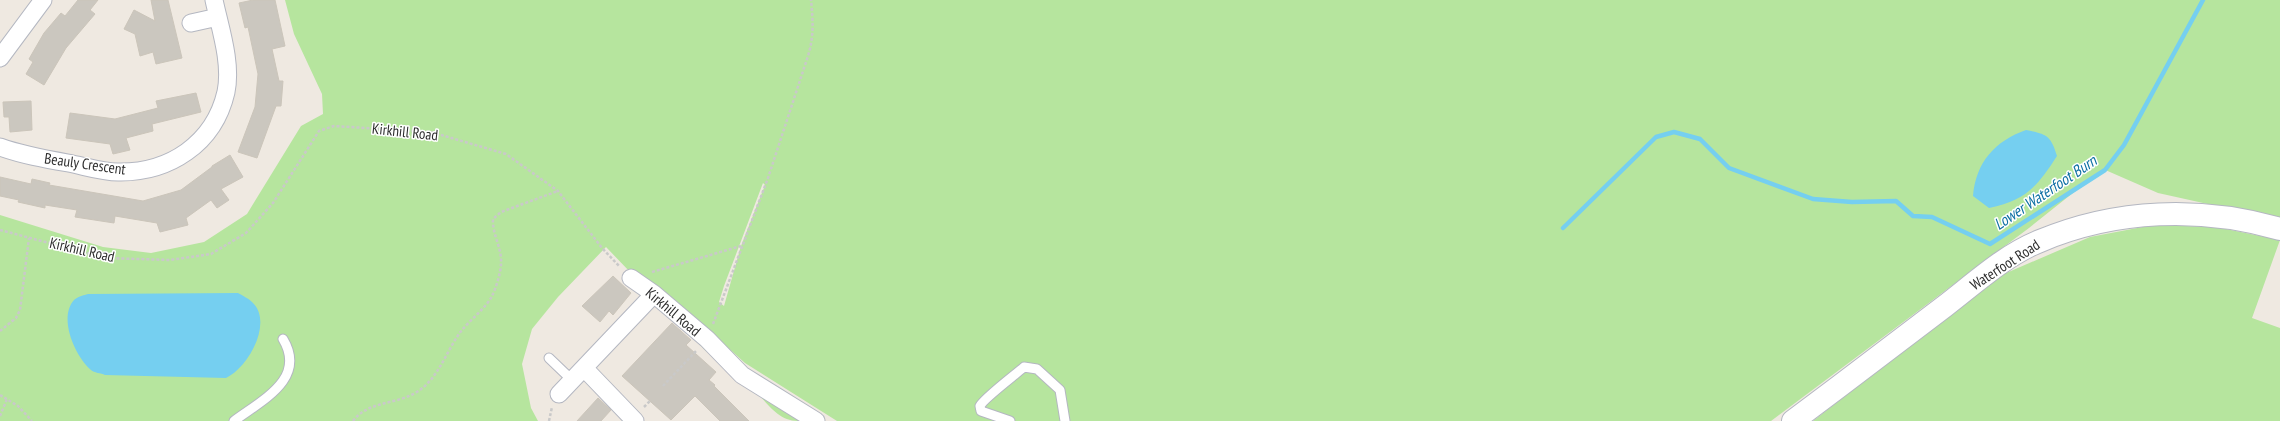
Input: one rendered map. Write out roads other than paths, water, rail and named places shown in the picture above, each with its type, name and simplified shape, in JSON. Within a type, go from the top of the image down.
[{"type":"street","points":[[0,58],[43,0]]},
{"type":"street","name":"Beauly Crescent","points":[[0,147],[48,159],[117,172],[141,171],[165,165],[186,153],[206,134],[217,116],[226,92],[227,68],[214,0]]},
{"type":"street","points":[[191,23],[218,17]]},
{"type":"street","name":"Waterfoot Road","points":[[1793,421],[1997,266],[2039,241],[2083,226],[2132,216],[2174,214],[2230,217],[2280,229]]},
{"type":"street","name":"Kirkhill Road","points":[[631,278],[654,294],[707,339],[742,375],[816,421]]},
{"type":"street","points":[[559,394],[579,375],[654,294]]},
{"type":"street","points":[[579,375],[635,421]]},
{"type":"lane","points":[[234,421],[275,390],[286,378],[291,364],[290,352],[283,339]]},
{"type":"lane","points":[[548,358],[579,375]]},
{"type":"lane","points":[[1010,421],[981,411],[980,406],[982,401],[997,391],[1024,368],[1037,369],[1060,390],[1065,421]]},
{"type":"water","points":[[2026,130],[2043,134],[2047,137],[2055,149],[2057,156],[2043,176],[2029,191],[2012,201],[1989,208],[1973,196],[1978,173],[1989,154],[1996,147],[2005,140]]},
{"type":"water","points":[[238,293],[252,302],[258,311],[260,321],[259,332],[256,344],[250,355],[234,373],[226,378],[105,375],[92,371],[85,364],[79,356],[70,336],[68,326],[69,308],[74,300],[88,294]]},
{"type":"waterway","name":"Lower Waterfoot Burn","points":[[1563,228],[1656,137],[1674,132],[1700,139],[1729,168],[1813,199],[1852,202],[1896,201],[1913,216],[1932,217],[1990,244],[2105,170],[2124,145],[2203,0]]}]
